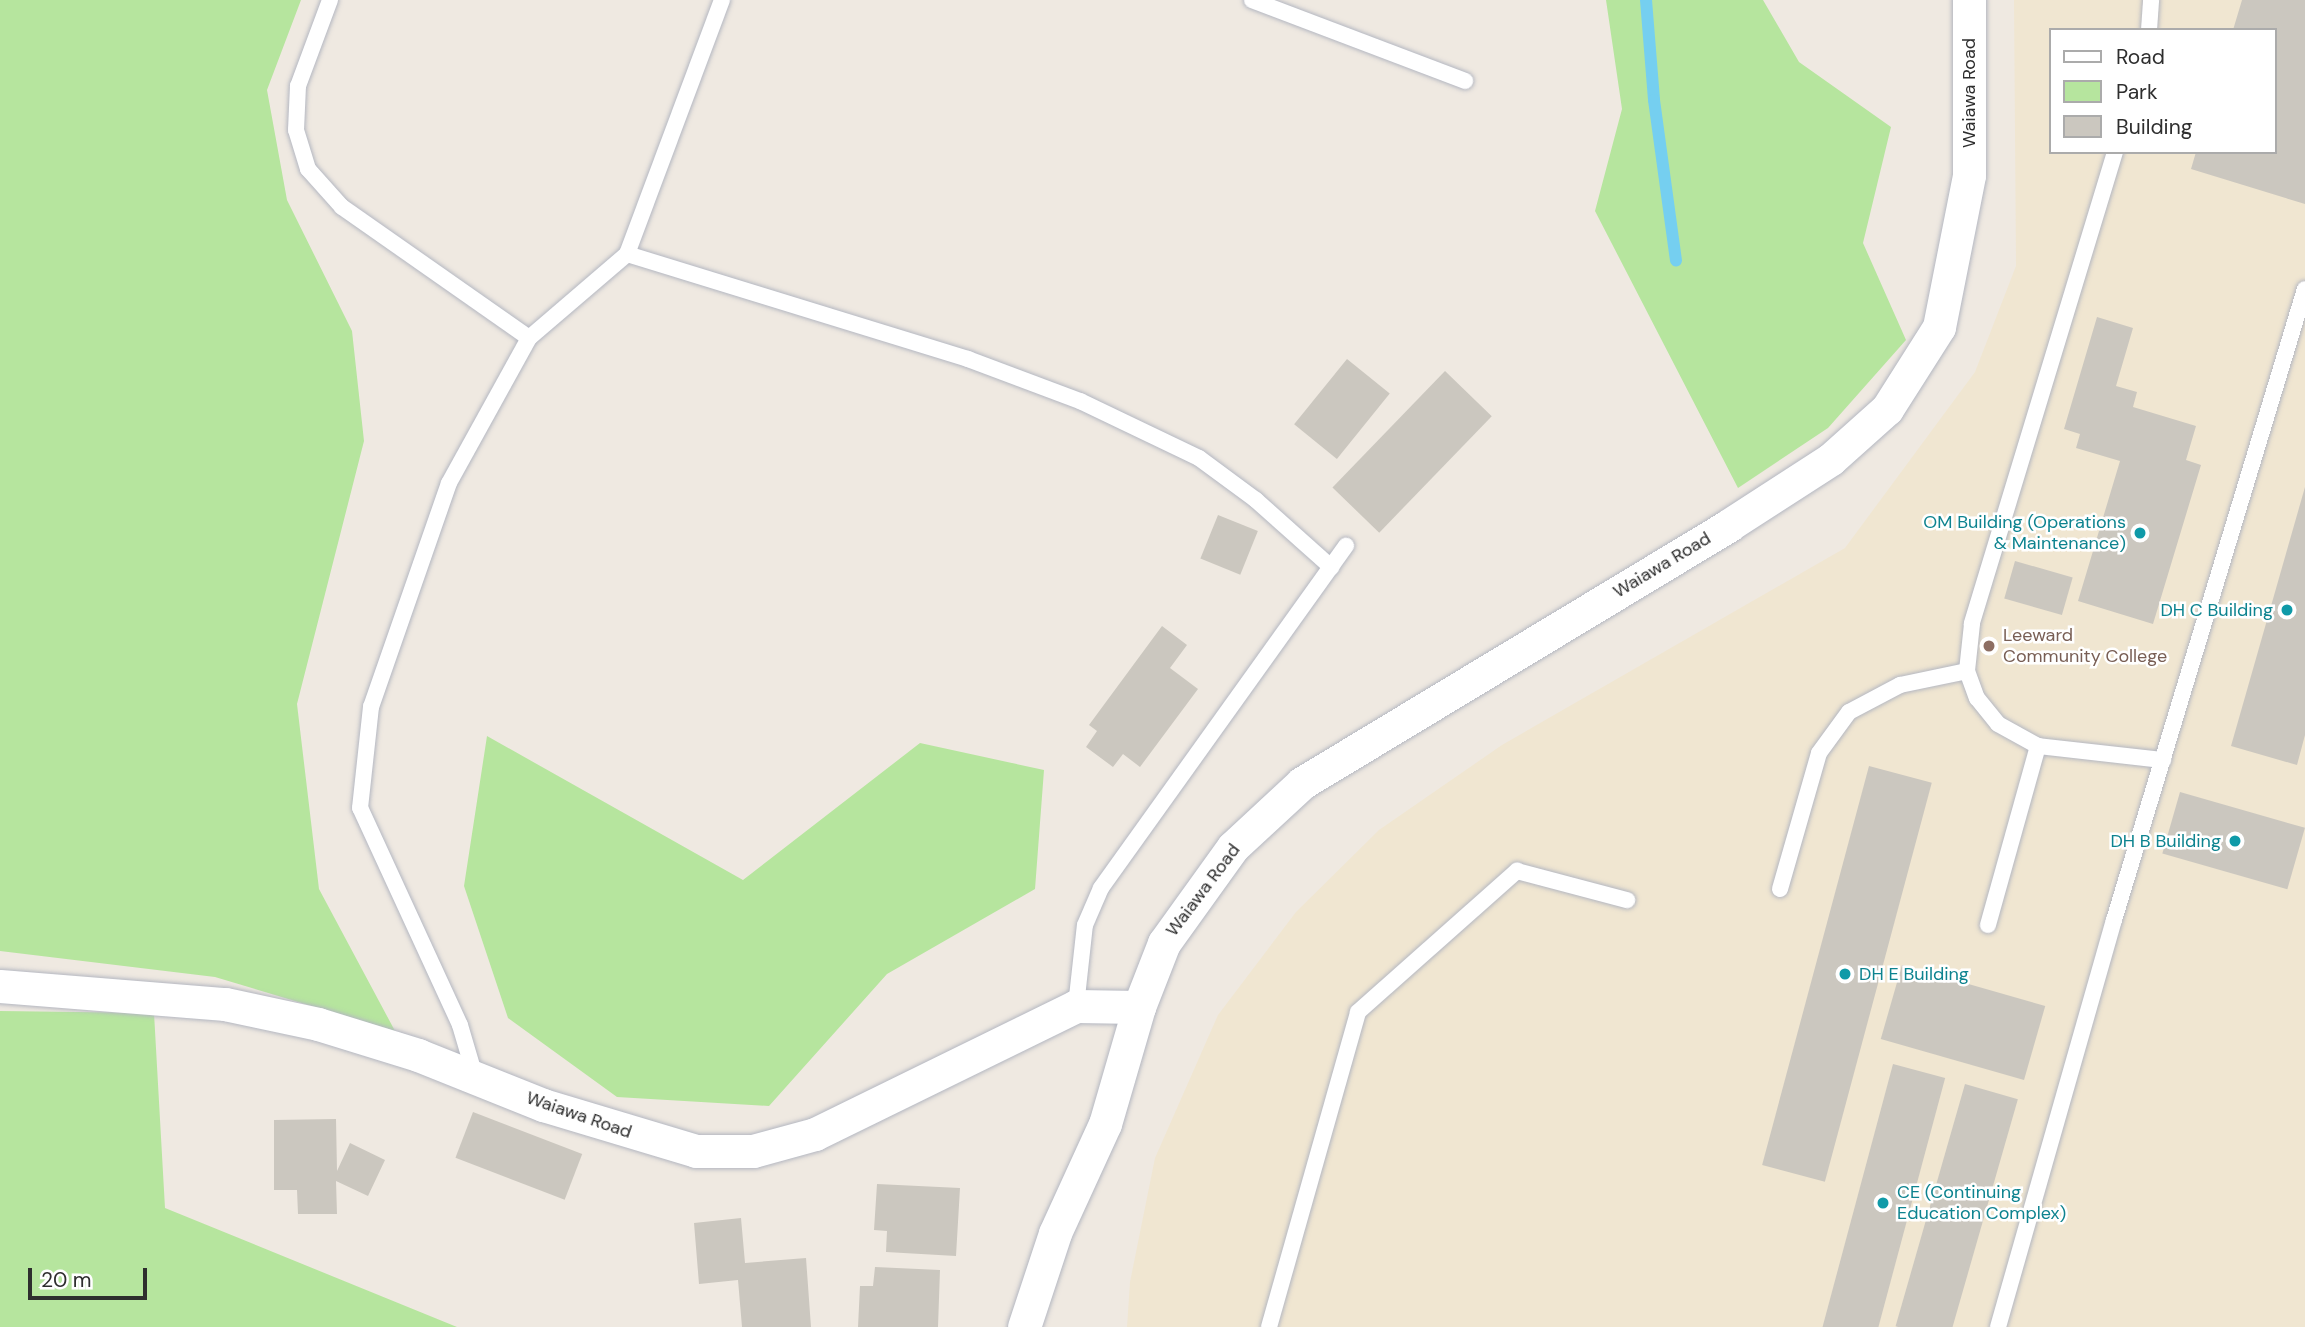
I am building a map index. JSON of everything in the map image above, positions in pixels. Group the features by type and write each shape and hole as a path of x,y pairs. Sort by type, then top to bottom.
{"street":[{"name":"Waiawa Road","path":"1024,1327 1055,1233 1105,1124 1139,1007 1164,943 1233,847 1302,783 1752,510 1831,459 1887,408 1939,327 1969,175 1969,0"},
{"name":"Waiawa Road","path":"0,986 225,1003 318,1024 475,1076 543,1105 696,1151 753,1151 815,1134 881,1105 1076,1006 1139,1007"}],"lane":[{"path":"330,0 298,86 296,130 308,169 342,206 529,338"},
{"path":"475,1076 460,1025 360,808 371,707 449,483 529,338 627,254 722,0"},
{"path":"1252,0 1465,81"},
{"path":"2149,28 2151,0"},
{"path":"2114,154 1972,624 1968,671 1977,698 1998,724 2038,746 2163,760"},
{"path":"627,254 968,359 1080,401 1199,458 1256,500 1331,567"},
{"path":"1998,1327 2163,760 2305,289"},
{"path":"1076,1006 1085,925 1101,888 1346,546"},
{"path":"1780,889 1819,753 1849,712 1900,685 1968,671"},
{"path":"1988,925 2038,746"},
{"path":"1269,1327 1358,1012 1517,870 1627,900"}],"shaded area":[{"name":"Leeward Community College","path":"2014,0 2305,0 2305,1327 1127,1327 1130,1282 1155,1158 1218,1015 1296,912 1379,830 1502,745 1845,548 1975,372 2016,266"}],"green space":[{"path":"0,0 301,0 267,90 287,200 352,331 364,441 297,704 319,889 395,1031 215,977 0,951"},
{"path":"1606,0 1763,0 1799,62 1891,127 1863,243 1906,340 1828,428 1738,488 1595,211 1622,109"},
{"path":"487,736 743,880 920,743 1044,770 1035,889 887,974 769,1106 617,1097 508,1018 464,886"},
{"path":"0,1011 154,1013 165,1208 457,1327 0,1327"}],"building":[{"path":"2242,0 2305,0 2305,204 2191,169 2195,154 2277,154 2277,28 2234,28"},
{"name":"OM Building (Operations & Maintenance)","path":"2097,317 2133,328 2116,386 2137,392 2133,407 2196,426 2186,460 2201,465 2153,624 2078,601 2120,461 2076,448 2080,434 2064,429"},
{"path":"1347,359 1390,394 1337,459 1294,424"},
{"path":"1445,371 1492,416 1379,533 1332,488"},
{"name":"DH C Building","path":"2305,487 2305,735 2297,765 2231,746"},
{"path":"1218,515 1258,531 1240,575 1200,559"},
{"path":"2015,561 2073,578 2062,615 2004,598"},
{"path":"1162,626 1187,645 1170,668 1198,689 1140,767 1123,754 1113,767 1086,747 1097,731 1089,725"},
{"name":"DH E Building","path":"1869,766 1932,783 1825,1182 1762,1165"},
{"name":"DH B Building","path":"2180,792 2305,828 2287,889 2162,854"},
{"path":"1902,965 2045,1006 2024,1080 1881,1039"},
{"name":"CE (Continuing Education Complex)","path":"1893,1064 1945,1078 1878,1327 1823,1327"},
{"name":"CE (Continuing Education Complex)","path":"1965,1084 2018,1099 1953,1327 1896,1326"},
{"path":"473,1112 582,1154 565,1200 455,1158"},
{"path":"336,1119 337,1171 350,1143 385,1160 368,1196 336,1181 337,1214 298,1214 297,1190 274,1190 274,1120"},
{"path":"877,1184 960,1188 956,1256 886,1252 887,1231 874,1230"},
{"path":"741,1218 745,1263 806,1258 811,1327 742,1327 738,1280 699,1284 694,1223"},
{"path":"875,1267 940,1270 938,1327 858,1327 860,1286 873,1286"}],"waterway":[{"path":"1646,0 1654,100 1676,261"}],"place":[{"name":"OM Building (Operations & Maintenance)","path":"2140,533"},
{"name":"DH C Building","path":"2287,610"},
{"name":"Leeward Community College","path":"1989,646"},
{"name":"DH B Building","path":"2235,841"},
{"name":"DH E Building","path":"1845,974"},
{"name":"CE (Continuing Education Complex)","path":"1883,1203"}]}
